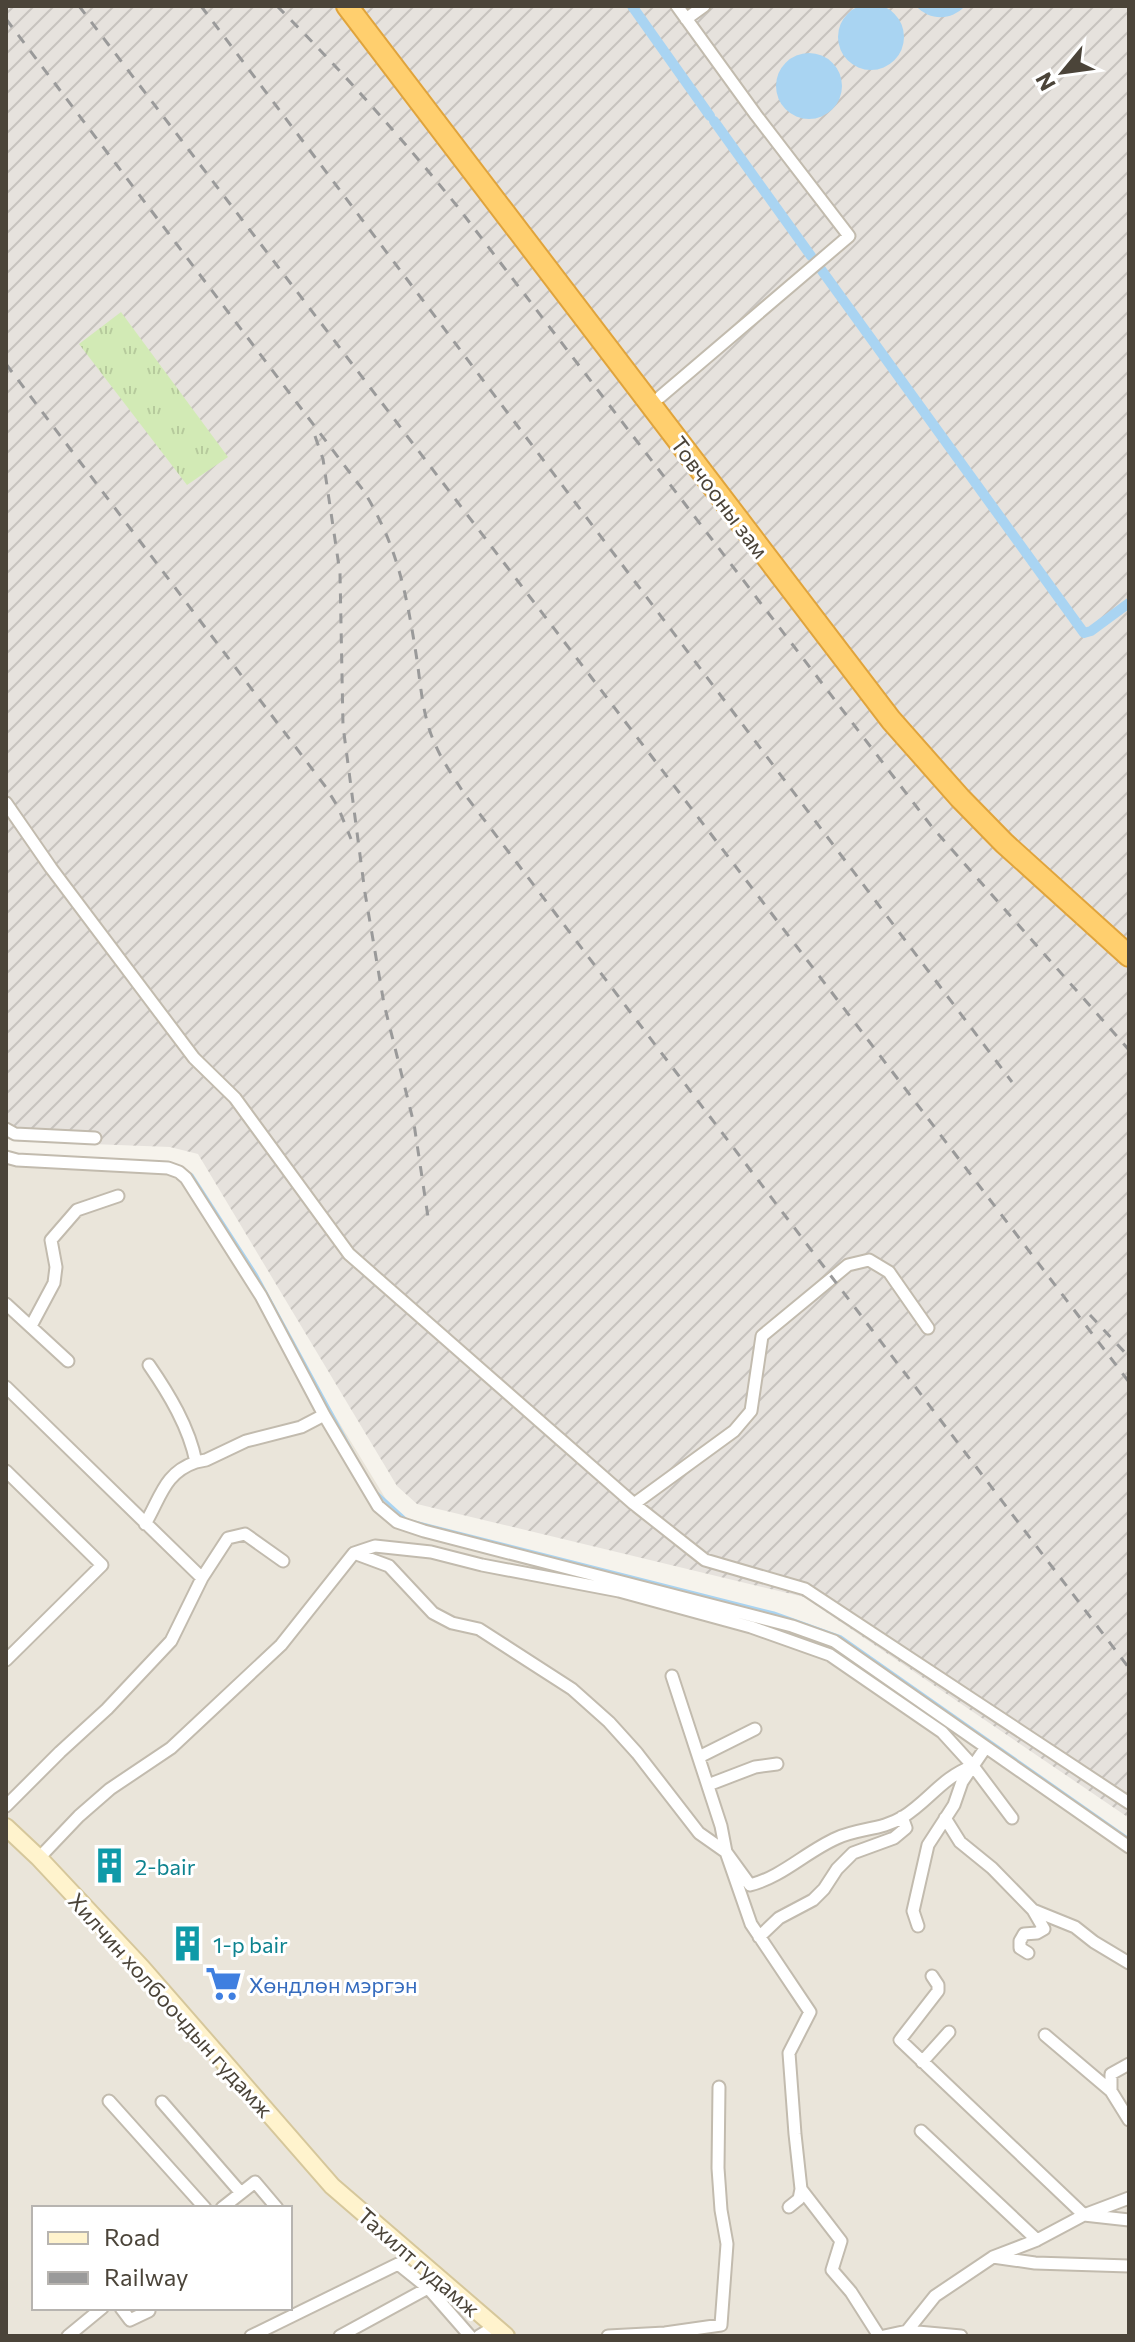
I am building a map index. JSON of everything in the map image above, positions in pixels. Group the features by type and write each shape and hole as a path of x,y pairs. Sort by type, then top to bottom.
{"highway":[{"name":"Товчооны зам","path":"347,6 891,720 1004,843 1129,956"},
{"name":"Товчооны зам","path":"363,6 901,712 1013,834 1129,939"}],"main road":[{"name":"Хилчин холбоочдын гудамж","path":"6,1827 142,1968 332,2186"},
{"name":"Тахилт гудамж","path":"332,2186 500,2332"}],"street":[{"path":"660,397 849,236 677,6"},
{"path":"686,19 704,6"},
{"path":"6,803 194,1058 235,1098 349,1254 634,1504 705,1560 805,1589 1129,1803"},
{"path":"6,1129 15,1134 95,1138"},
{"path":"6,1157 168,1168 186,1178 261,1296 324,1415 378,1506 397,1522 792,1626 834,1641 1129,1847"},
{"path":"31,1326 54,1283 56,1267 51,1240 77,1210 118,1196"},
{"path":"634,1504 734,1431 751,1411 762,1336 848,1265 869,1260 889,1272 928,1328"},
{"path":"6,1304 68,1361"},
{"path":"149,1365 168,1392 193,1447 196,1462"},
{"path":"6,1387 202,1578"},
{"path":"145,1524 168,1479 181,1467 206,1460 246,1441 301,1427 324,1415"},
{"path":"6,1471 102,1565 6,1660"},
{"path":"6,1806 107,1709 171,1641 202,1578 228,1538 245,1534 283,1561"},
{"path":"39,1858 110,1789 171,1748 281,1645 354,1553 375,1546 431,1552 619,1591 751,1627 830,1655 942,1732 973,1766 1012,1818"},
{"path":"354,1553 389,1566 433,1613 452,1623 479,1629 572,1689 609,1722 699,1833 726,1852 750,1885 766,1881 837,1838 888,1825 921,1804 942,1782 973,1766"},
{"path":"672,1676 751,1924 810,2012 789,2053 801,2189 799,2199 789,2207"},
{"path":"699,1757 755,1729"},
{"path":"918,1926 913,1911 928,1845 954,1805 962,1782 986,1747"},
{"path":"708,1785 755,1767 777,1764"},
{"path":"759,1937 779,1918 813,1900 853,1853 894,1838 906,1828 902,1817"},
{"path":"945,1818 960,1842 992,1868 1033,1910 1044,1929 1024,1934 1020,1948 1028,1953"},
{"path":"1033,1910 1075,1927 1129,1963"},
{"path":"932,1976 938,1991 900,2040 1084,2215 1129,2220"},
{"path":"922,2062 949,2032"},
{"path":"1045,2035 1111,2091 1129,2120"},
{"path":"1111,2091 1111,2074 1129,2064"},
{"path":"608,2336 665,2333 721,2325 727,2244 718,2168 719,2087"},
{"path":"109,2101 203,2206"},
{"path":"162,2102 241,2193"},
{"path":"921,2131 1037,2240"},
{"path":"225,2206 255,2182 275,2206"},
{"path":"801,2189 841,2241 832,2270 881,2336 907,2331 961,2336"},
{"path":"907,2331 935,2296 993,2257 1129,2198"},
{"path":"993,2257 1035,2263 1129,2266"},
{"path":"251,2336 398,2264 428,2288 470,2336"},
{"path":"340,2336 428,2288"},
{"path":"68,2336 100,2310"},
{"path":"122,2310 130,2320 149,2311"},
{"path":"479,2336 500,2332"}],"shaded area":[{"path":"6,6 1129,6 1129,1818 804,1597 417,1504 397,1486 198,1154 170,1147 13,1141 6,1138"},
{"path":"6,1164 186,1172 400,1522 792,1628 1129,1848 1129,2336 6,2336"}],"green space":[{"path":"121,312 228,457 187,485 79,344"}],"water":[{"path":"871,4 884,7 894,14 901,24 904,37 901,50 894,60 884,67 871,70 858,67 848,60 841,50 838,37 841,24 848,14 858,7"},
{"path":"916,6 965,6 947,17 934,17"},
{"path":"809,53 822,56 832,63 839,73 842,86 839,99 832,109 822,116 809,119 796,116 786,109 779,99 776,86 779,73 786,63 796,56"}],"waterway":[{"path":"632,6 710,116"},
{"path":"714,121 811,256"},
{"path":"820,268 1084,633 1129,603"},
{"path":"187,1172 192,1175 256,1274 363,1471"},
{"path":"375,1491 407,1520 774,1613 841,1637 1129,1839"}],"railway":[{"path":"79,6 1129,1382"},
{"path":"201,6 1012,1082"},
{"path":"277,6 370,104 457,206 932,827 1129,1050"},
{"path":"6,19 363,490 385,531 399,572 431,734 463,792 1129,1668"},
{"path":"6,364 325,786 338,807 351,839"},
{"path":"315,436 323,459 340,573 343,726 365,893 384,1004 414,1124 428,1217"},
{"path":"1090,1315 1129,1357"}],"place":[{"name":"2-bair","path":"109,1866"},
{"name":"1-p bair","path":"187,1944"},
{"name":"Хөндлөн мэргэн","path":"223,1984"}]}
